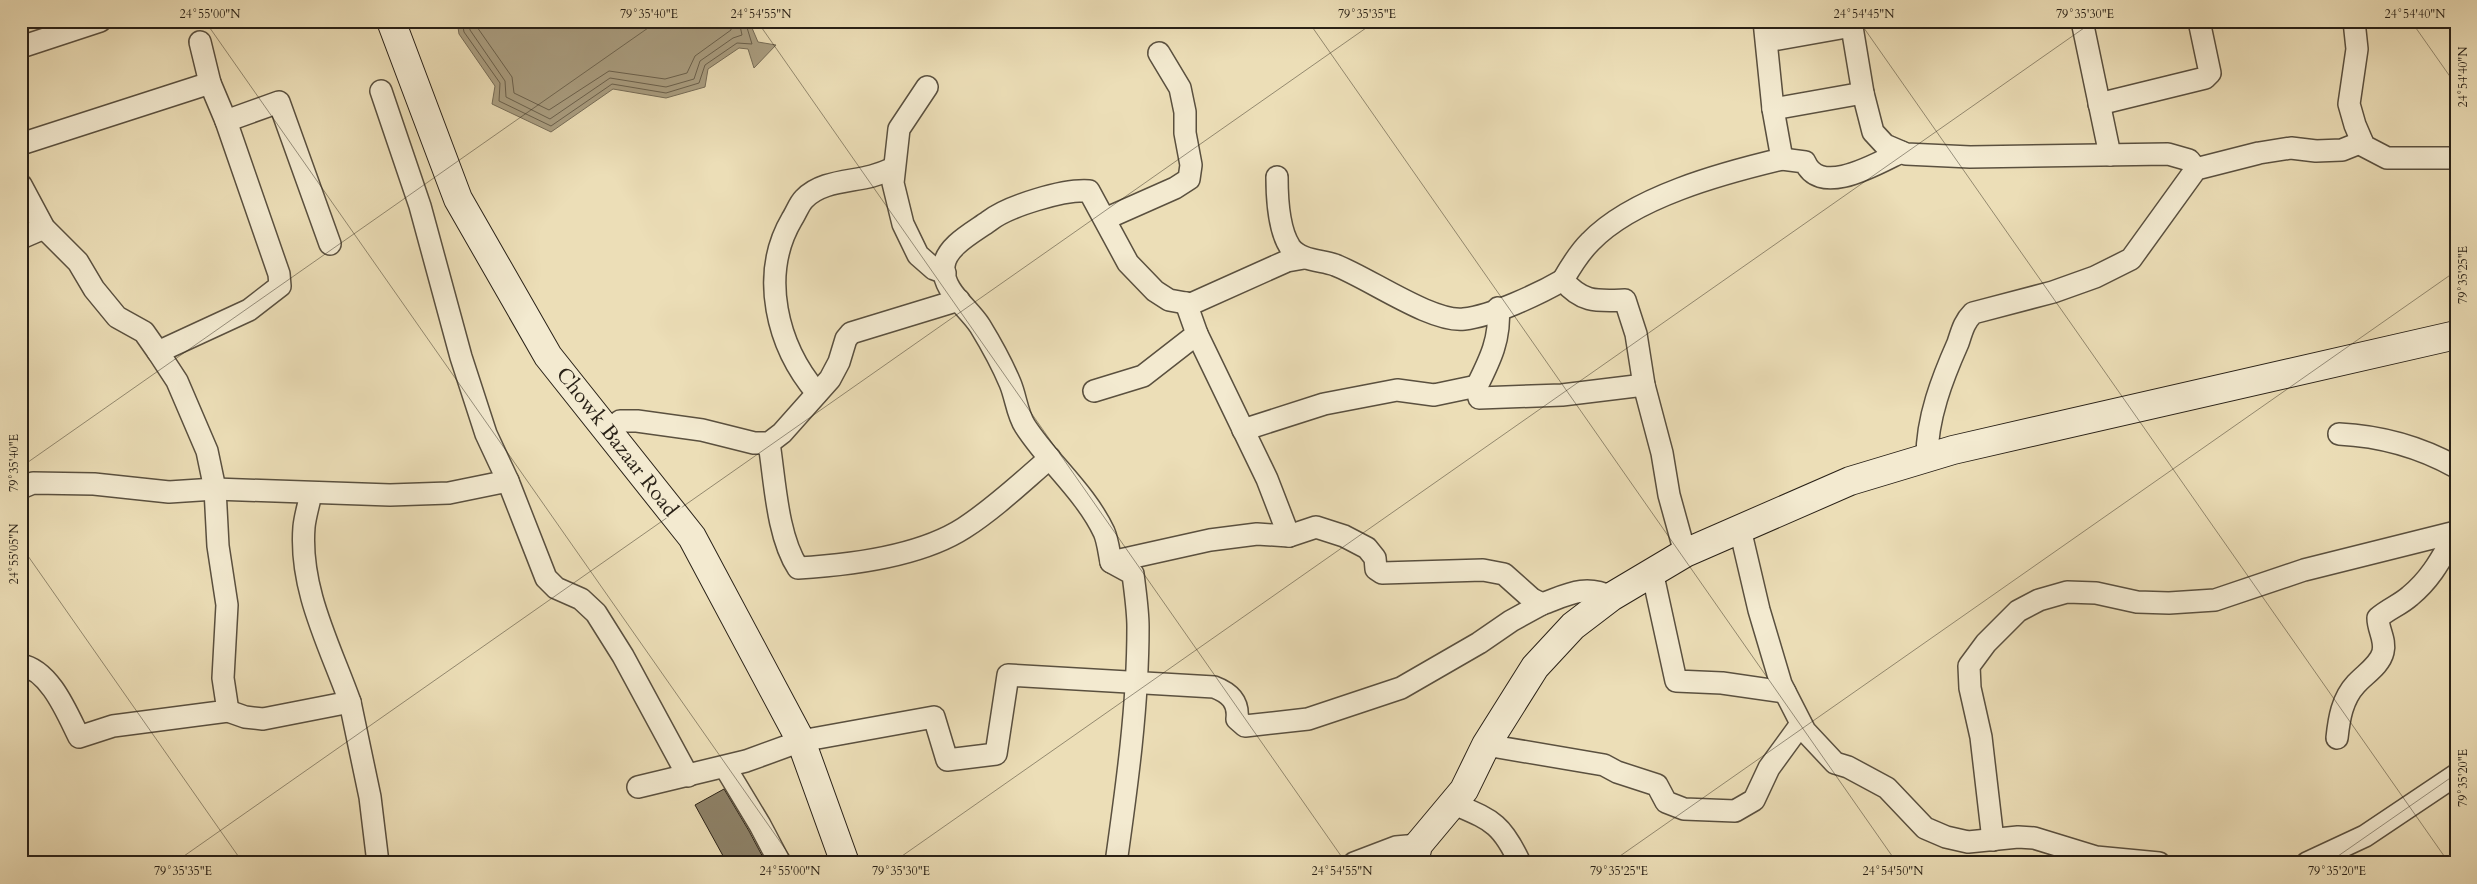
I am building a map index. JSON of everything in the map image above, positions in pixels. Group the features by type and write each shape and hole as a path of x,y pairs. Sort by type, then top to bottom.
{"street":[{"path":"21,47 100,21"},
{"name":"Chowk Bazaar Road","path":"391,21 458,199 548,356 692,537 801,741 845,863"},
{"path":"2082,21 2110,155"},
{"path":"2100,104 2205,78 2210,73 2199,21"},
{"path":"2354,21 2357,49 2349,104 2364,146 2386,158 2456,158"},
{"path":"1782,159 1773,109 1765,31 1852,24 1863,93 1873,132 1885,145 1901,152 1970,157 2168,154 2189,160 2196,169"},
{"path":"158,352 249,310 280,286 279,274 226,121 210,83 200,42"},
{"path":"1105,220 1176,188 1188,179 1191,165 1185,133 1185,112 1180,88 1159,53"},
{"path":"21,144 210,83"},
{"path":"926,88 899,129 893,184 903,224 918,254 934,269 944,272"},
{"path":"381,91 420,206 464,366 486,434 508,481 546,578 556,588 581,599 596,613 623,656 688,776"},
{"path":"1773,109 1863,93"},
{"path":"226,121 279,102 330,244"},
{"path":"1927,457 1927,440 1931,418 1947,367 1965,321 1973,313 2054,292 2095,277 2131,259 2196,169 2259,153 2291,148 2316,151 2342,150 2362,142"},
{"path":"1116,863 1128,779 1136,683 1138,626 1133,574 1111,562 1105,533 1074,486 1024,424 1010,383 993,349 975,320 949,289 944,272 944,264 951,250 994,217 1058,193 1089,191 1128,263 1169,300 1191,304 1287,261 1304,258 1337,266 1439,317 1464,319 1544,291 1563,280 1590,241 1617,221 1660,197 1724,172 1782,159 1805,162 1808,171 1819,177 1837,177 1856,173 1901,152"},
{"path":"817,393 801,374 785,342 776,306 776,265 781,242 804,200 819,189 846,180 872,176 894,168"},
{"path":"1277,177 1277,207 1285,232 1291,247 1304,258"},
{"path":"21,185 44,228 78,262 94,289 118,317 144,332 177,381 192,412 207,451 215,489 218,546 227,605 224,678 228,711"},
{"path":"21,238 44,228"},
{"path":"1563,280 1574,293 1594,301 1625,300 1636,334 1644,385 1662,453 1668,495 1685,553"},
{"path":"608,431 620,421 637,421 702,430 754,444 769,443 782,433 830,379 839,362 846,339 851,333 959,300"},
{"path":"1186,304 1198,334 1267,479 1290,536"},
{"path":"1498,308 1499,331 1496,347 1477,386 1479,398 1562,394 1644,385"},
{"path":"1094,392 1143,376 1198,334"},
{"path":"1354,863 1396,847 1416,854 1452,803 1464,790 1486,745 1535,666 1573,626 1611,597 1685,553 1850,480 1962,447 2456,336"},
{"path":"1243,430 1324,404 1397,390 1434,395 1477,386"},
{"path":"2340,434 2366,435 2387,440 2434,455 2456,467"},
{"path":"769,443 783,529 791,557 798,568 844,566 889,557 935,542 962,529 995,506 1050,458"},
{"path":"21,488 33,483 94,484 169,492 215,489 311,493 449,493 508,481"},
{"path":"311,493 304,527 304,558 309,593 350,702 370,797 378,863"},
{"path":"1111,562 1210,540 1257,534 1290,536 1316,527 1344,536 1367,548 1375,558 1376,569 1382,574 1483,570 1504,574 1532,599 1542,604"},
{"path":"1740,529 1759,610 1785,692 1801,724 1820,750 1835,763 1848,767 1887,788 1925,828 1968,842 2018,836 2034,838 2096,857 2158,863"},
{"path":"2337,738 2339,715 2344,705 2355,685 2374,667 2383,654 2384,642 2378,626 2378,618 2410,597 2425,581 2442,561 2456,532"},
{"path":"1993,840 1981,737 1970,688 1969,666 1986,643 2018,611 2038,600 2067,592 2096,593 2137,602 2168,603 2214,600 2304,570 2456,532"},
{"path":"1652,571 1676,681 1722,683 1785,692"},
{"path":"638,787 725,767 801,741 934,717 947,760 996,754 1008,675 1198,685 1225,691 1234,700 1238,709 1237,719 1245,726 1308,719 1400,688 1542,604 1570,594 1592,590 1611,597"},
{"path":"21,665 32,666 49,684 79,737 113,726 228,711 245,717 263,719 350,702"},
{"path":"1486,745 1604,765 1617,772 1657,785 1666,802 1684,808 1735,811 1754,800 1769,768 1801,724"},
{"path":"725,767 760,825 780,863"},
{"path":"2307,863 2366,836 2456,775"},
{"path":"1452,803 1481,815 1502,829 1520,863"}],"water":[{"path":"457,21 749,21 758,42 776,45 754,68 748,49 739,48 708,69 705,87 666,98 613,89 551,132 492,104 495,86 459,34"}],"building":[{"path":"724,789 766,863 727,863 695,805"}]}
